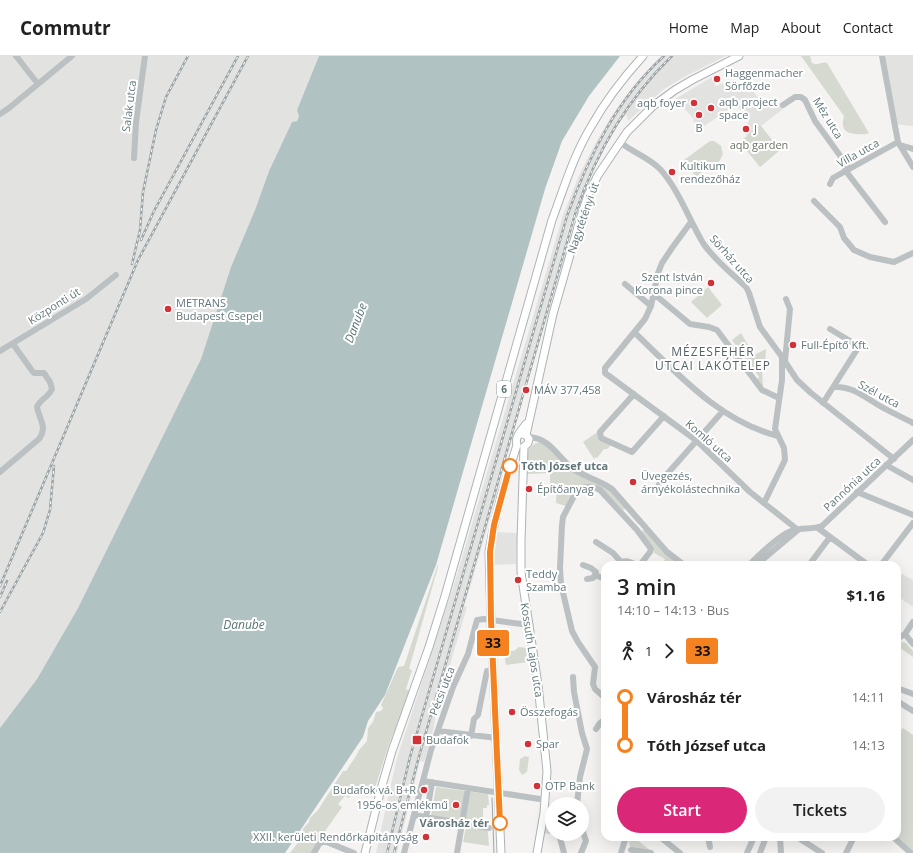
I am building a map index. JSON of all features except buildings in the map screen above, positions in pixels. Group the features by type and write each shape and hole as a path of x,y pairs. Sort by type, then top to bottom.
{"main road":[{"name":"6","path":"365,853 392,751 430,647 557,207 567,179 591,126 616,88 643,56"},
{"name":"Nagytétényi út","path":"524,441 553,314 582,213 595,181 620,142 636,122 661,99 694,79 739,56"},
{"path":"501,853 491,620 489,563 490,544 499,503 512,460 524,441"},
{"name":"Kossuth Lajos utca","path":"524,441 521,561 523,588 538,685 547,757 546,797"},
{"name":"Kossuth Lajos utca","path":"537,853 545,806"}],"street":[{"path":"16,56 38,84"},
{"path":"0,114 72,56"},
{"name":"Salak utca","path":"134,158 136,122 145,56"},
{"path":"882,56 899,143 913,167"},
{"name":"Méz utca","path":"783,105 796,97 801,96 805,100 816,121 847,169 885,222"},
{"name":"Sörház utca","path":"620,142 643,155 662,171 672,186 691,222 712,254 746,287 760,327 784,359 797,380 823,403 894,459"},
{"path":"899,143 913,149"},
{"name":"Villa utca","path":"830,184 833,178 847,169 899,143"},
{"path":"814,201 840,227 844,238 854,250 870,257 890,262 898,262 913,253"},
{"path":"691,222 662,263 651,306 635,333 692,387 723,411 778,436"},
{"name":"Központi út","path":"0,351 86,299 116,275"},
{"path":"625,284 651,306"},
{"path":"654,294 690,324 713,328 720,332 760,387 765,392 779,398"},
{"path":"764,503 785,460 784,448 776,432 775,424 782,380 790,309 786,299"},
{"path":"823,403 835,387 858,348 855,344 830,329"},
{"name":"Komló utca","path":"635,333 605,368 604,373 697,441 750,492 798,530"},
{"path":"0,472 43,435 43,425 37,407 38,404 48,397 52,389 50,382 44,373 34,373 13,344"},
{"name":"Szél utca","path":"835,387 842,387 857,392 881,407 913,423"},
{"path":"634,394 600,432 601,438 632,452 664,416"},
{"path":"661,490 659,485 660,482 723,411"},
{"path":"524,441 542,439 577,472 612,489 667,552 677,561"},
{"name":"Pannónia utca","path":"818,528 822,526 913,440"},
{"path":"886,465 913,480"},
{"path":"601,694 595,689 593,684 595,667 572,631 561,584 560,568 563,517 576,493 586,487 600,490 651,547 651,550 643,561"},
{"path":"857,492 913,515"},
{"path":"884,561 913,523"},
{"path":"637,530 643,525"},
{"path":"754,561 784,535 791,531 818,528 863,561"},
{"path":"761,561 798,530"},
{"path":"812,561 830,537"},
{"path":"596,542 613,552 618,561"},
{"path":"583,565 592,568 596,572 595,575"},
{"path":"595,575 601,577"},
{"path":"587,579 593,578 595,575"},
{"name":"Pécsi utca","path":"404,853 431,750 453,687 468,654 476,623 480,619 491,620"},
{"path":"491,620 529,625"},
{"path":"901,636 905,634 913,622"},
{"path":"905,634 913,644"},
{"path":"471,736 474,719 478,716 487,671"},
{"path":"573,677 574,692 582,733 587,749 580,777 578,797"},
{"path":"901,690 913,694"},
{"path":"901,704 913,711"},
{"path":"596,729 601,722"},
{"path":"438,731 497,738"},
{"path":"423,781 545,800"},
{"path":"426,818 432,782"},
{"path":"457,853 468,788"},
{"path":"414,815 489,828"},
{"path":"314,853 319,844 324,841 354,853"},
{"path":"561,841 564,853"},
{"path":"581,853 586,841"},
{"path":"621,853 625,841"},
{"path":"627,841 631,852 651,853"},
{"path":"665,841 680,853"},
{"path":"709,841 710,847"},
{"path":"747,853 752,841"},
{"path":"760,853 764,841"},
{"path":"780,841 781,853"},
{"path":"803,841 821,853"},
{"path":"846,853 850,841"},
{"path":"896,841 908,852"}],"shaded area":[{"path":"0,56 319,56 297,110 299,116 297,121 292,122 269,171 255,210 231,267 201,359 78,608 37,679 0,728"},
{"path":"661,56 726,56 664,89 628,121 627,115 618,121 587,178 572,217 488,525 464,606 467,607 435,716 434,727 424,762 420,761 397,853 376,853 397,758 455,581 563,215 580,173 612,115 632,88"},
{"path":"881,56 913,56 913,126 893,124"},
{"path":"712,77 716,86 723,83 727,90 746,79 762,103 773,97 783,109 761,126 780,150 760,167 740,142 747,136 741,129 749,122 736,104 700,129 693,121 694,119 675,99"},
{"path":"496,532 517,533 516,564 494,565"},
{"path":"902,574 913,580 913,607 901,599"}],"green space":[{"path":"801,56 810,56 812,63 814,64 827,63 869,133 856,134 848,132 844,129 844,116"},
{"name":"aqb garden","path":"760,125 780,150 760,167 740,142"},
{"path":"710,141 714,141 721,146 723,154 714,168 711,165 698,175 700,178 698,180 690,168 691,166 684,160"},
{"path":"708,287 722,305 707,318 691,302"},
{"path":"741,333 754,355 766,349 765,367 762,368 763,387 756,380 759,377 732,340"},
{"path":"599,431 598,435 611,445 607,449 604,449 597,458 596,457 594,459 583,442"},
{"path":"536,443 544,444 571,470 585,479 609,488 640,522 638,524 625,509 623,510 602,489 582,487 566,506 556,503 557,484 550,484 550,473 527,474 527,472 534,471 534,461 527,461 527,455 528,450"},
{"path":"644,530 676,561 664,561 665,559 654,553 654,548 642,534 642,531"},
{"path":"438,564 409,669 412,670 406,689 410,691 388,747 375,788 367,797 355,789 352,791 349,798 345,796 338,804 342,807 316,844 312,853 290,853 300,840 303,829 309,822 310,818 318,810 343,771 346,771 359,750 367,741 368,728 373,722 376,712 381,711 383,708 381,705 398,667 404,666"},
{"path":"901,642 906,643 913,651 913,657 901,649"},
{"path":"519,647 527,648 528,662 506,665 504,655 505,650 514,651"},
{"path":"903,728 913,735 913,851 901,840 901,730"},
{"path":"525,756 529,757 527,772 522,775 519,770 520,759"},
{"path":"436,787 488,794 489,805 487,805 487,808 483,808 483,822 487,822 489,846 463,842 467,822 431,816"},
{"path":"629,841 639,841 651,851 631,848"}],"water":[{"name":"Danube","path":"319,56 620,56 589,96 562,141 545,189 436,565 385,695 368,721 363,737 285,853 0,853 0,728 37,679 78,608 201,359 231,267 255,210 269,171 292,122 297,121 299,116 297,110"}],"tram line":[{"path":"492,798 494,853"}],"railway":[{"path":"132,264 140,230 143,192 156,130 166,97 188,56"},
{"path":"141,240 154,211 238,56"},
{"path":"0,586 138,260 248,56"},
{"path":"387,853 410,757 567,216 584,172 618,110 647,73 664,56"},
{"path":"394,853 418,760 575,214 592,171 614,129 640,91 672,56"},
{"path":"0,612 43,533 50,510 54,466"},
{"path":"0,597 7,581"}],"bus line":[{"name":"33","path":"500,823 489,563 490,544 494,525 510,466"}],"place":[{"name":"Haggenmacher Sörfőzde","path":"717,79"},
{"name":"aqb foyer","path":"694,103"},
{"name":"aqb project space","path":"711,108"},
{"name":"B","path":"699,115"},
{"name":"J","path":"746,129"},
{"name":"Kultikum rendezőház","path":"672,172"},
{"name":"Szent István Korona pince","path":"711,283"},
{"name":"METRANS Budapest Csepel","path":"168,309"},
{"name":"Full-Építő Kft.","path":"793,345"},
{"name":"MÁV 377,458","path":"526,390"},
{"name":"Tóth József utca","path":"510,466"},
{"name":"Üvegezés, árnyékolástechnika","path":"633,482"},
{"name":"Építőanyag","path":"529,489"},
{"name":"Teddy Szamba","path":"518,580"},
{"name":"Összefogás","path":"512,712"},
{"name":"Budafok","path":"417,740"},
{"name":"Spar","path":"528,744"},
{"name":"OTP Bank","path":"537,786"},
{"name":"Budafok vá. B+R","path":"424,790"},
{"name":"1956-os emlékmű","path":"456,805"},
{"name":"Városház tér","path":"500,823"},
{"name":"XXII. kerületi Rendőrkapitányság","path":"426,837"}],"district":[{"name":"MÉZESFEHÉR UTCAI LAKÓTELEP","path":"713,359"}]}
